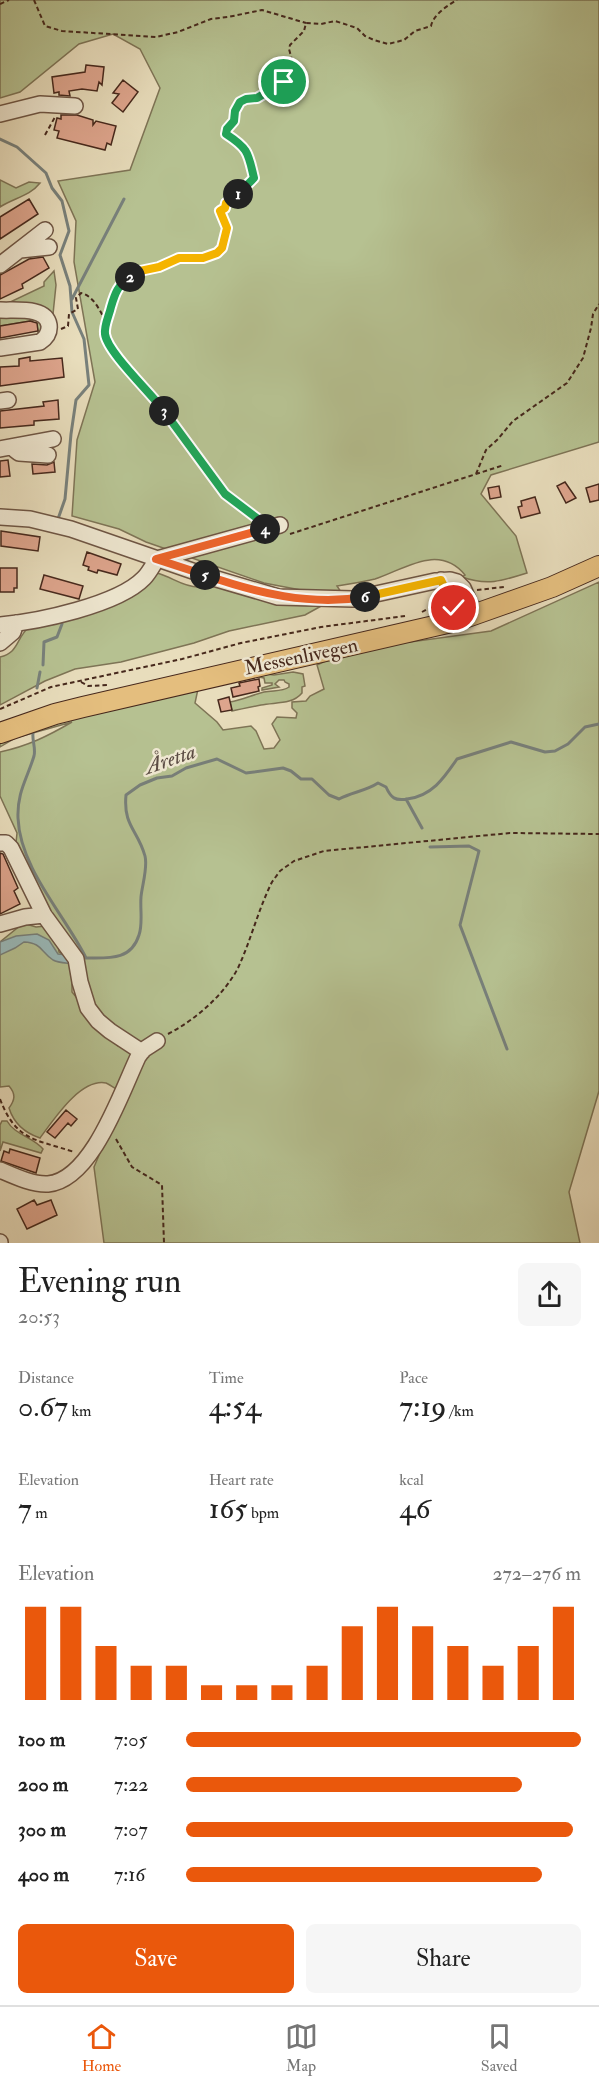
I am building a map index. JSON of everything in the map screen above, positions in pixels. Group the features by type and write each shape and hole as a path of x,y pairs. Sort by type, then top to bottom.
{"main road":[{"name":"Messenlivegen","path":"0,733 55,714 240,669 456,621 552,587 599,566"}],"street":[{"path":"0,114 40,104 75,106"},
{"path":"0,266 45,230"},
{"path":"20,250 49,248"},
{"path":"0,310 40,314 49,322 46,338 40,342 0,348"},
{"path":"6,448 53,439"},
{"path":"6,448 19,453 48,455"},
{"path":"0,517 48,522 261,593 295,599 352,599 441,580 457,582 463,588 475,615"},
{"path":"0,625 58,616 115,596 144,579 156,559 275,526"},
{"path":"441,580 451,598 456,621"},
{"path":"0,643 13,632 16,623"},
{"path":"0,843 6,843 11,848 44,915 76,959 88,1008 110,1031 142,1052"},
{"path":"0,924 25,917 44,915"},
{"path":"0,1170 46,1184 60,1182 73,1174 103,1133 142,1052 157,1041"}],"path":[{"path":"0,4 9,0"},
{"path":"34,0 45,26 62,31 156,37 178,32 211,19 262,9 306,23 321,24 335,21 357,28 365,36 388,44 405,40 415,31 432,26 432,21 449,4 457,0"},
{"path":"306,23 304,31 290,45 292,60 284,82 257,98 240,102 235,111 234,121 227,129 226,134 247,151 252,163 254,178 220,211 227,228 222,248 211,256 179,258 159,267 140,271 126,280 114,293 106,322 105,335 111,349 153,396 225,494 286,535 504,465"},
{"path":"45,135 50,125"},
{"path":"49,330 58,331 68,326 69,314 78,309 76,298 81,293 92,299 106,322"},
{"path":"476,475 486,450 513,421 567,383 583,358 593,314 599,304"},
{"path":"471,591 502,588 511,584"},
{"path":"417,614 444,601"},
{"path":"0,709 51,687 171,662 289,633 410,615"},
{"path":"157,1041 191,1020 228,983 237,969 272,882 294,861 324,851 454,838 528,832 599,834"},
{"path":"0,1099 10,1122 28,1137 88,1156"},
{"path":"103,1133 114,1136 132,1167 162,1185 164,1243"}],"green space":[{"path":"0,0 599,0 599,442 491,475 481,494 516,536 527,573 487,582 471,580 462,577 465,575 455,566 444,561 433,560 422,561 375,579 337,586 341,592 306,591 264,583 146,542 119,529 72,516 77,440 95,382 74,262 76,221 58,181 130,170 160,88 140,49 113,34 79,44 20,92 0,98"},
{"path":"0,180 16,188 29,182 40,183 27,194 0,207"},
{"path":"54,271 56,285 53,314 39,307 8,303 44,286 44,282"},
{"path":"0,313 20,313 33,316 38,318 46,329 39,337 36,320 0,326"},
{"path":"157,573 187,585 198,587 198,581 271,602 323,605 305,615 229,631 194,643 121,662 75,669 45,681 0,705 0,657 14,649 29,627"},
{"path":"599,582 599,1091 569,1192 580,1243 104,1243 94,1167 146,1045 131,1041 102,1021 51,923 16,843 17,833 0,796 0,752 38,740 72,722 15,738 0,747 0,740 28,728 198,689 195,703 223,730 251,726 256,731 264,749 274,748 280,740 272,724 277,717 296,718 297,713 292,708 292,702 306,701 310,696 324,689 317,665 340,654 405,640 410,642 491,631"},
{"path":"293,672 303,674 305,686 302,687 302,693 298,697 293,700 232,711 230,702 289,687 284,680 279,680 275,684 279,687 262,690 272,683 265,683 264,678 259,677 258,673 274,675"},
{"path":"21,925 36,927 46,926 58,945 59,952 67,957 75,979 72,992 81,1003 91,1024 118,1046 125,1043 138,1048 118,1090 106,1083 96,1083 87,1087 68,1102 40,1138 25,1131 17,1123 9,1108 14,1094 9,1086 0,1087 0,942"},
{"path":"2,1121 7,1121 15,1130 39,1145 43,1149 41,1153 3,1142 0,1151"}],"water":[{"path":"37,934 49,940 58,954 68,955 73,964 53,960 38,946 24,942 0,955 0,942 16,936"}],"building":[{"path":"86,65 104,67 102,85 99,82 97,91 82,89 69,91 70,96 59,95 59,92 54,93 52,77 85,72"},
{"path":"123,80 138,92 123,112 112,103 119,94 113,93"},
{"path":"61,115 77,115 93,120 93,125 96,121 116,126 111,145 107,143 105,150 57,138 59,131 54,130 57,118 61,119"},
{"path":"29,199 38,214 0,239 0,217"},
{"path":"43,257 49,268 22,284 23,288 0,299 0,275 29,259"},
{"path":"30,321 37,323 38,331 0,338 0,326"},
{"path":"30,357 30,361 62,358 64,377 0,386 0,367 19,366 19,359"},
{"path":"58,400 59,419 34,421 34,425 0,428 0,411 44,406 43,402"},
{"path":"8,460 10,476 0,477 0,461"},
{"path":"54,462 55,472 33,474 32,464 47,465"},
{"path":"565,482 576,498 566,503 557,486"},
{"path":"599,484 599,500 590,502 586,488"},
{"path":"499,486 501,497 490,499 488,488"},
{"path":"535,497 540,513 521,518 518,507 522,506 521,501"},
{"path":"1,531 40,537 38,551 1,546"},
{"path":"87,552 121,564 117,575 88,570 89,567 83,565"},
{"path":"0,568 17,568 17,588 14,588 14,592 0,592"},
{"path":"44,575 83,586 79,599 40,589"},
{"path":"259,679 259,691 233,697 231,688 240,686 239,683"},
{"path":"229,697 232,710 221,712 218,700"},
{"path":"0,853 3,854 18,888 14,891 20,904 0,914"},
{"path":"66,1110 77,1119 71,1126 68,1123 55,1138 47,1132"},
{"path":"10,1149 40,1158 36,1173 1,1161 4,1151 9,1153"},
{"path":"34,1200 37,1205 51,1200 57,1215 27,1229 17,1209"}],"waterway":[{"path":"0,139 17,147 46,173 52,188 62,201 69,231 60,255 70,286 72,312 84,339 89,385 76,400 65,499 58,519"},
{"path":"72,299 124,199"},
{"path":"43,665 44,642 57,637 62,624"},
{"path":"37,688 40,672"},
{"name":"Åretta","path":"33,733 34,756 18,809 21,837 35,873 86,958 102,958 125,954 135,943 140,931 141,897 146,861 129,821 126,805 126,795 140,785 217,759 246,773 283,768 301,779 312,779 329,795 339,799 378,783 386,787 394,798 407,799 430,790 442,779 457,759 511,742 545,752 555,751 568,744 585,727 599,724"},
{"path":"406,799 422,828"},
{"path":"430,847 469,846 479,851 460,925 507,1049"}],"route":[{"path":"284,82 257,98 240,102 235,111 234,121 227,129 226,134 247,151 252,163 254,178 220,211 227,228 222,248 211,256 179,258 151,270 140,271 120,285 114,293 106,322 105,335 111,349 153,396 225,494 270,528 156,559 261,593 295,599 352,599 441,580 454,608"}]}
